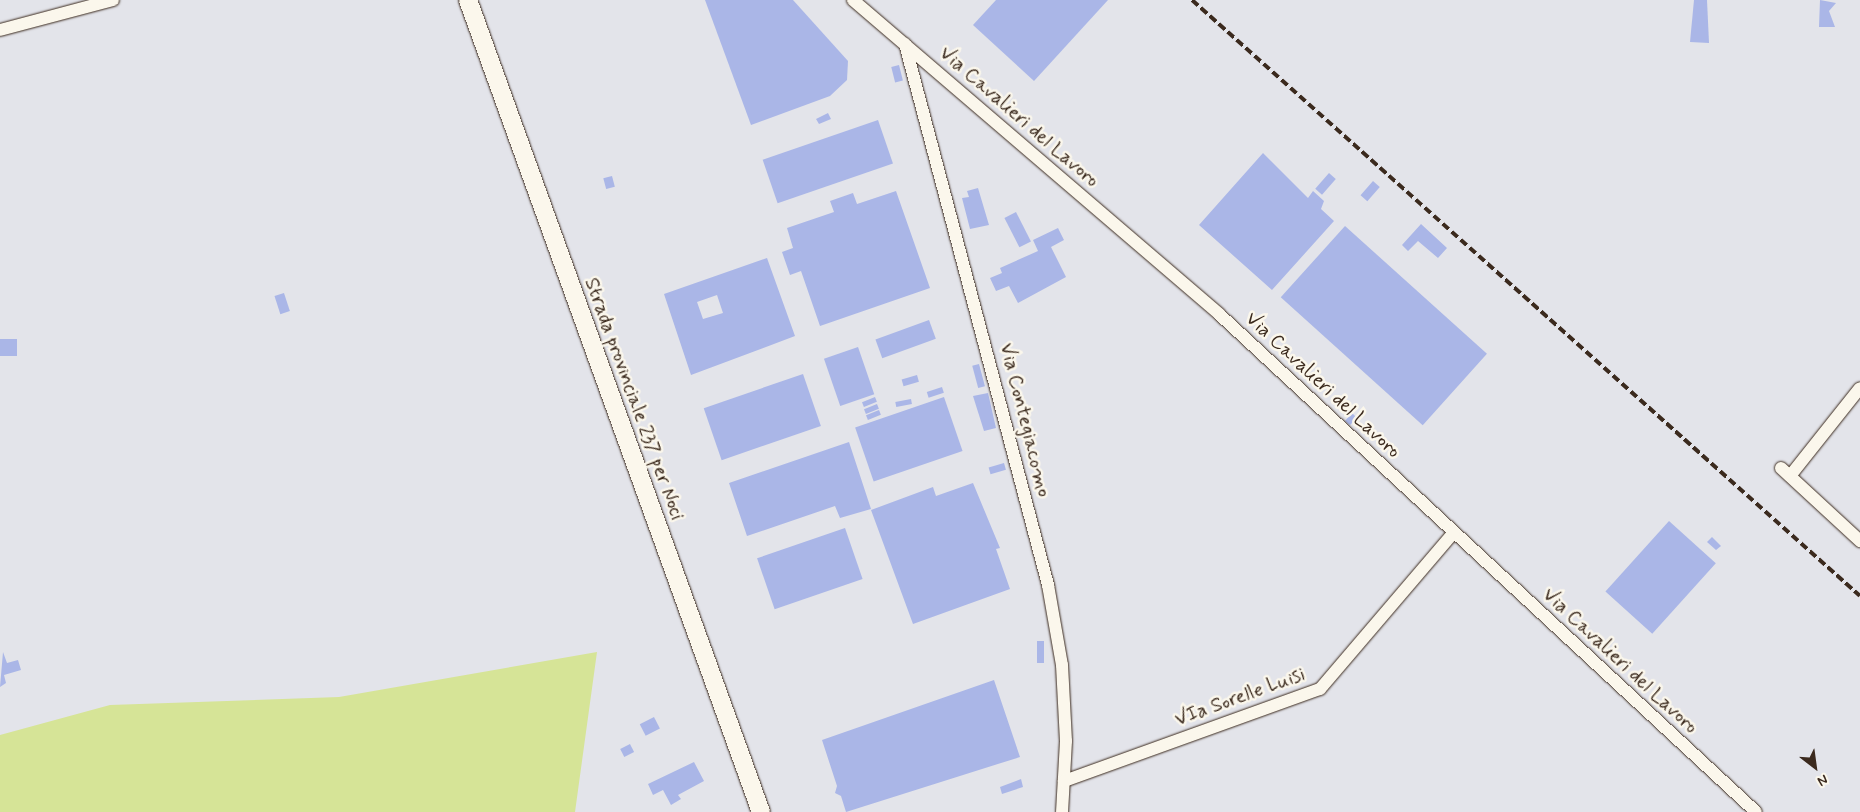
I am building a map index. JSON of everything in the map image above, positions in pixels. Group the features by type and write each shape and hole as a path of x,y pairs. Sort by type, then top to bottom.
{"main road":[{"name":"Strada provinciale 237 per Noci","path":"468,0 761,812"}],"street":[{"path":"0,30 113,0"},
{"name":"Via Cavalieri del Lavoro","path":"852,0 1219,314 1756,812"},
{"name":"Via Contegiacomo","path":"905,44 1048,585 1062,665 1064,781 1062,812"},
{"path":"1860,388 1785,472 1860,541"},
{"name":"VIa Sorelle Luisi","path":"1064,781 1320,689 1454,532"}],"green space":[{"path":"597,652 575,812 0,812 0,735 110,705 339,697"}],"building":[{"path":"705,0 793,0 848,61 847,80 830,96 751,125"},
{"path":"996,0 1108,0 1034,81 973,25"},
{"path":"1694,0 1707,0 1709,43 1690,42"},
{"path":"1820,0 1836,3 1829,11 1835,27 1819,27"},
{"path":"899,65 903,81 895,82 891,67"},
{"path":"828,113 831,119 819,124 816,119"},
{"path":"878,120 893,163 778,203 763,160"},
{"path":"1263,153 1308,198 1313,191 1324,201 1321,209 1334,221 1272,290 1199,225"},
{"path":"1329,173 1336,179 1322,195 1315,189"},
{"path":"612,176 615,187 606,189 603,178"},
{"path":"1373,181 1380,187 1367,201 1361,195"},
{"path":"978,188 989,225 970,229 962,198 969,197 967,191"},
{"path":"896,191 930,288 820,326 801,271 790,275 782,252 793,248 787,228 834,212 830,201 853,193 857,204"},
{"path":"1016,212 1031,241 1019,247 1004,218"},
{"path":"1421,224 1447,248 1438,258 1418,241 1408,251 1402,245"},
{"path":"1345,226 1487,354 1423,425 1281,297"},
{"path":"1058,228 1064,240 1051,247 1066,277 1018,303 1009,286 996,291 990,278 1002,273 1000,268 1038,251 1033,240"},
{"path":"767,258 795,336 691,375 664,294","holes":["717,295 723,313 703,319 697,302"]},
{"path":"284,293 290,311 280,314 274,296"},
{"path":"929,320 936,339 882,358 875,339"},
{"path":"0,339 17,339 17,356 0,356"},
{"path":"858,347 874,394 840,406 824,359"},
{"path":"979,364 985,386 978,388 972,366"},
{"path":"803,374 821,426 722,460 704,408"},
{"path":"917,375 919,382 904,386 902,379"},
{"path":"942,387 944,393 929,398 927,392"},
{"path":"988,393 996,428 984,431 973,396"},
{"path":"875,397 877,402 864,407 862,402"},
{"path":"944,397 963,451 874,481 855,428"},
{"path":"911,399 912,404 896,407 895,402"},
{"path":"877,404 879,409 866,414 864,409"},
{"path":"879,410 881,415 868,420 866,415"},
{"path":"1352,413 1357,418 1350,425 1345,421"},
{"path":"849,442 871,509 840,518 835,506 747,536 729,483"},
{"path":"1004,463 1006,470 991,474 989,467"},
{"path":"973,483 1000,548 996,549 1010,589 913,624 871,510 933,487 936,496"},
{"path":"1669,521 1716,563 1652,634 1605,592"},
{"path":"845,528 863,579 775,609 757,558"},
{"path":"1712,537 1721,546 1716,550 1707,542"},
{"path":"1037,641 1044,641 1044,663 1037,663"},
{"path":"3,652 7,663 18,660 21,670 4,675 6,683 0,687"},
{"path":"994,680 1020,757 846,812 841,796 835,793 837,786 822,740"},
{"path":"654,717 660,729 646,736 640,724"},
{"path":"630,744 634,752 624,757 620,749"},
{"path":"694,762 704,781 678,795 681,799 671,805 663,790 653,795 648,784"},
{"path":"1021,779 1023,787 1002,794 1000,787"}],"railway":[{"path":"1192,0 1860,596"}]}
